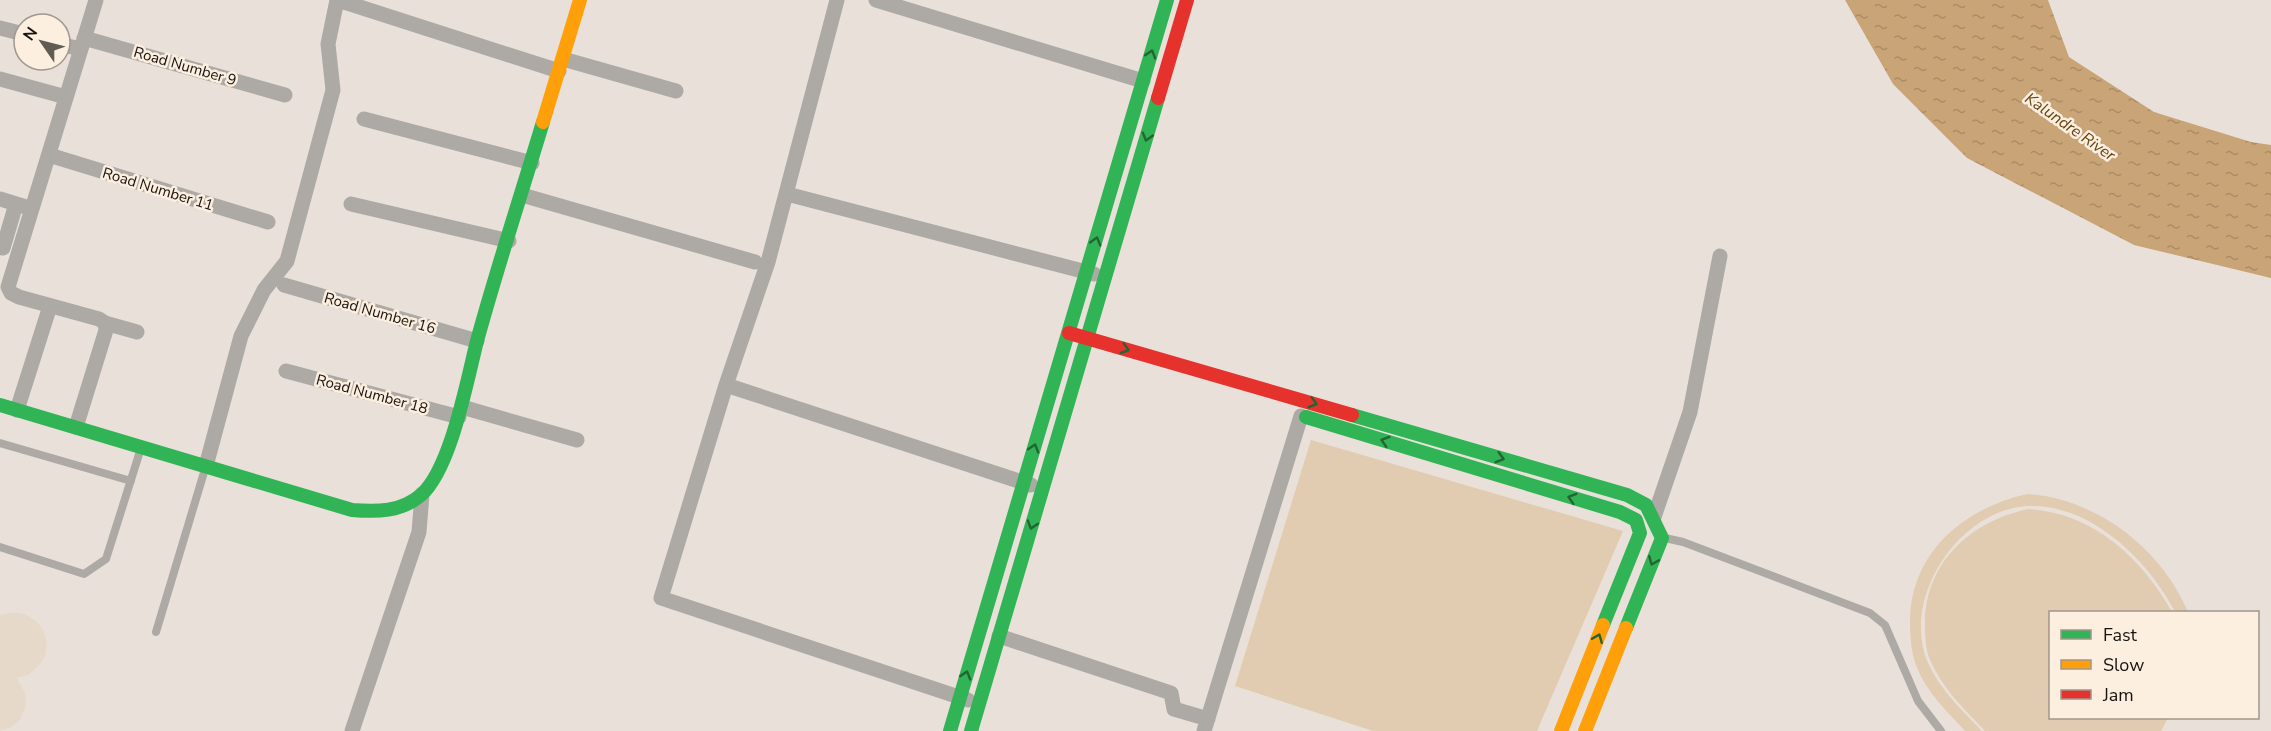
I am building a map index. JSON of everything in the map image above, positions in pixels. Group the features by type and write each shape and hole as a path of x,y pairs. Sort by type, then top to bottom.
{"street":[{"path":"96,0 8,287 7,297 99,319 105,323 137,332"},
{"path":"206,466 241,336 264,290 287,261 333,90 327,44 337,0 561,65 676,91"},
{"path":"352,731 419,532 422,495 439,467 460,412 477,341 580,0"},
{"path":"837,0 768,262 726,385 661,598 979,704"},
{"path":"876,0 1143,81"},
{"path":"950,731 1167,0"},
{"path":"971,731 1187,0"},
{"name":"Road Number 9","path":"72,44 82,44 285,95"},
{"path":"0,79 66,97"},
{"path":"364,119 532,163"},
{"name":"Road Number 11","path":"49,155 268,222"},
{"path":"787,194 1105,277"},
{"path":"522,195 755,262"},
{"path":"0,199 32,209"},
{"path":"16,204 1,253 18,256"},
{"path":"351,204 509,241"},
{"path":"1654,517 1690,412 1720,256"},
{"name":"Road Number 16","path":"284,285 386,317 477,341"},
{"path":"17,410 50,306"},
{"path":"76,428 106,330 105,323"},
{"path":"1067,339 1627,495 1646,505 1654,517 1662,538 1585,731"},
{"path":"1086,344 1255,402"},
{"name":"Road Number 18","path":"286,371 577,440"},
{"path":"726,385 1043,489"},
{"path":"0,405 352,510 374,512 397,509 422,495"},
{"path":"999,636 1171,693 1174,709 1206,725 1295,414 1620,512 1636,520 1640,533 1561,731"},
{"path":"1587,665 1608,674"}],"lane":[{"path":"0,443 131,481"},
{"path":"0,547 84,574 106,559 141,447"},
{"path":"156,632 206,466"},
{"path":"1640,533 1683,542 1870,613 1886,625 1918,701 1941,731"}],"shaded area":[{"path":"1311,440 1623,531 1537,731 1373,731 1235,686"},
{"path":"2028,494 2054,498 2102,517 2124,531 2144,548 2161,567 2187,611 2174,611 2164,593 2134,556 2097,526 2076,515 2054,508 2031,506 2005,510 1981,522 1960,539 1942,560 1930,585 1922,611 1921,638 1933,673 1945,691 1982,731 1965,731 1931,692 1916,665 1910,631 1913,596 1920,573 1931,554 1946,536 1963,522 2005,500"},
{"path":"2029,509 2052,512 2094,529 2130,557 2160,592 2171,611 2049,611 2049,719 2167,719 2161,731 1985,731 1955,699 1942,681 1931,662 1925,637 1927,599 1934,580 1956,547 1972,533 2008,515"},
{"path":"13,612 25,614 36,621 44,631 47,644 45,656 38,667 28,675 17,678 26,695 25,708 20,720 10,728 0,731 0,615"}],"water":[{"name":"Kalundre River","path":"1845,0 2048,0 2069,57 2154,112 2251,142 2271,145 2271,278 2134,245 1967,158 1893,84"}],"traffic: fast":[{"path":"950,731 1167,0"},
{"path":"971,731 1158,98"},
{"path":"0,405 352,510 388,510 413,501 432,483 457,423 477,341 543,122"},
{"path":"1352,415 1627,495 1646,505 1662,538 1626,628"},
{"path":"1306,417 1620,512 1636,520 1640,533 1603,625"}],"traffic: slow":[{"path":"543,122 580,0"},
{"path":"1561,731 1603,625"},
{"path":"1585,731 1626,628"}],"traffic: jam":[{"path":"1158,98 1187,0"},
{"path":"1069,333 1352,415"}]}
